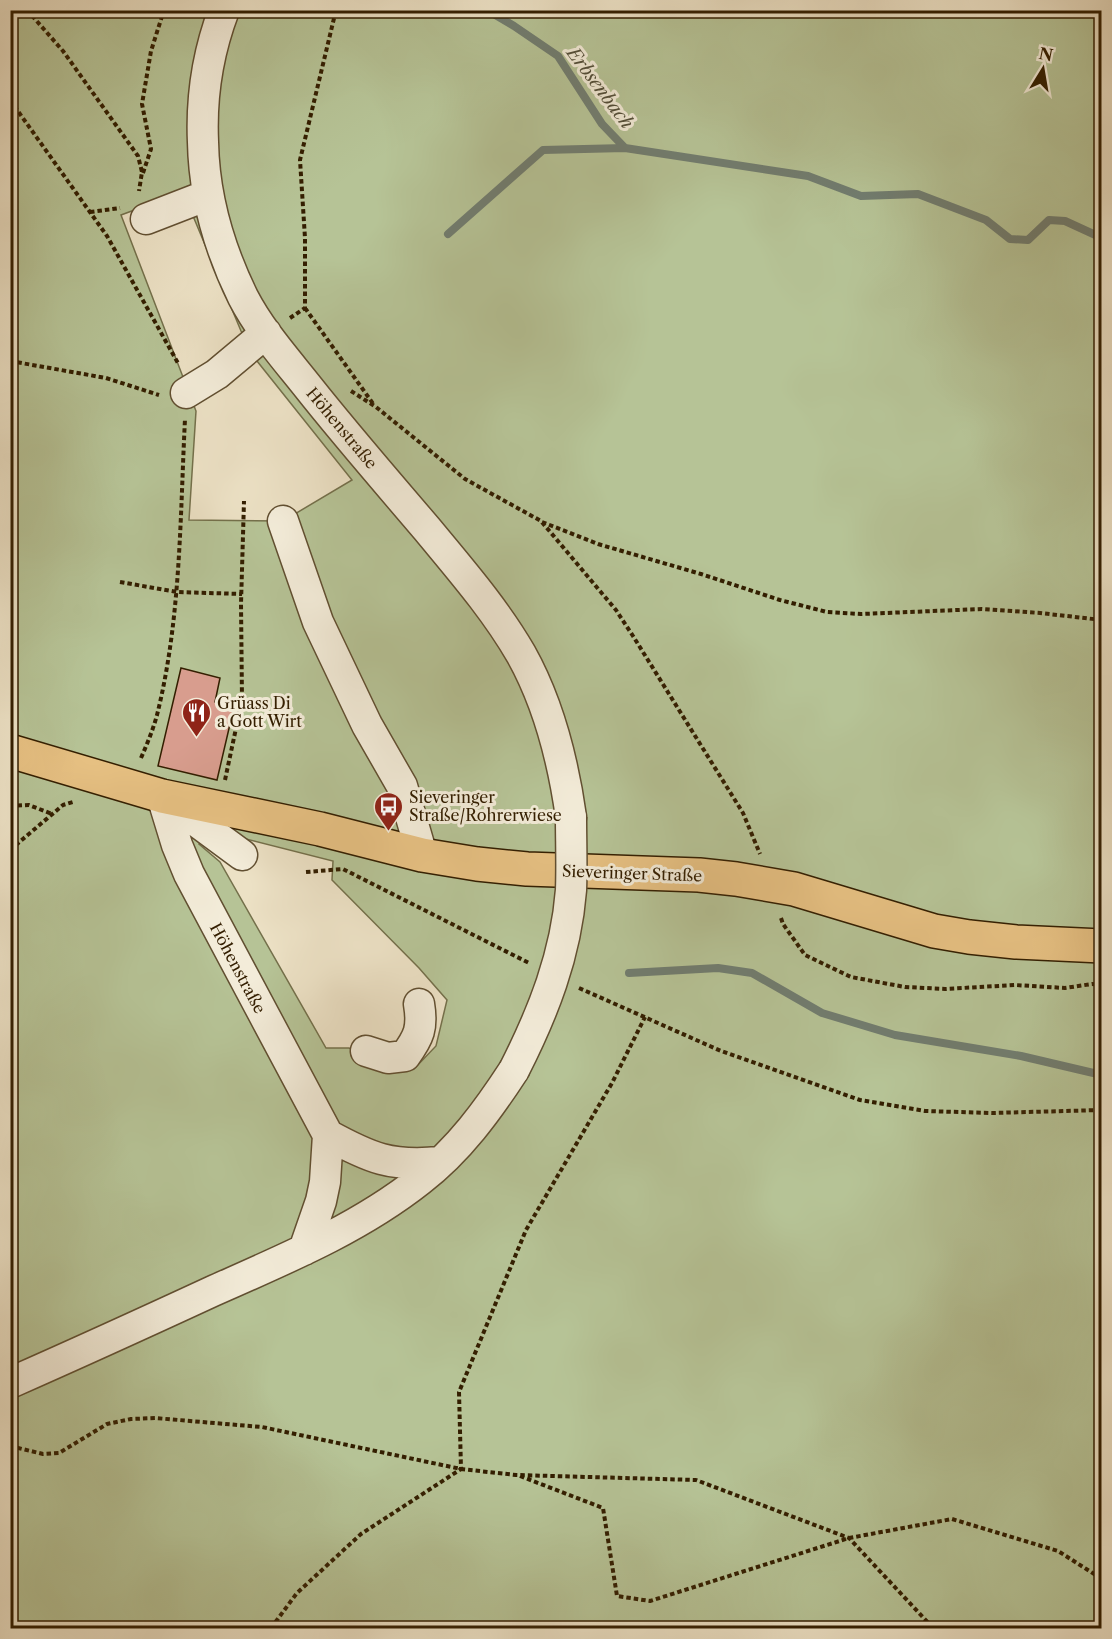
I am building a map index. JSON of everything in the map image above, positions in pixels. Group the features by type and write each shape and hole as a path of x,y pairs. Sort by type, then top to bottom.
{"main road":[{"name":"Sieveringer Straße","path":"10,751 162,796 320,829 422,855 527,869 699,875 770,884 822,896 934,931 1016,942 1101,946"}],"street":[{"name":"Höhenstraße","path":"224,10 213,45 204,96 203,146 213,221 232,273 244,299 266,333 330,414 465,574 503,626 530,672 549,719 562,764 570,816 570,893 563,943 542,1012 514,1070 495,1100 440,1162"},
{"path":"142,208 208,195"},
{"path":"174,394 217,374 266,333"},
{"path":"284,521 318,622 367,725 402,786 422,855"},
{"name":"Höhenstraße","path":"162,796 177,845 189,874 328,1135"},
{"path":"162,796 242,855"},
{"path":"366,1051 388,1058 405,1056 417,1040 422,1022 419,1004"},
{"path":"304,1250 325,1182 328,1135 373,1158 396,1164 414,1165 440,1162"},
{"path":"10,1383 304,1250 372,1214 422,1179 440,1162"}],"path":[{"path":"27,10 63,51 138,156 142,172 142,208"},
{"path":"141,179 151,149 142,104 151,51 164,10"},
{"path":"336,10 300,160 305,308 376,407"},
{"path":"10,100 106,236 179,366 174,394 177,592 167,667 156,717 136,772 121,784"},
{"path":"266,333 305,308"},
{"path":"10,361 106,378 174,394"},
{"path":"348,389 376,407 465,479 541,521 598,544 701,573 780,600 827,612 861,614 982,609 1101,620"},
{"path":"218,806 242,700 244,501"},
{"path":"541,521 615,610 702,744 743,813 756,841 783,924 805,955 851,977 905,987 945,989 1015,985 1065,988 1101,985"},
{"path":"120,582 177,592 242,594"},
{"path":"10,806 29,805 52,814 10,850"},
{"path":"306,872 343,869 535,966"},
{"path":"577,987 721,1051 860,1100 925,1111 992,1113 1101,1110"},
{"path":"461,1469 459,1392 526,1230 612,1083 645,1017"},
{"path":"10,1446 43,1454 59,1453 107,1424 131,1419 155,1418 262,1427 461,1469 516,1475 696,1480 849,1538 933,1629"},
{"path":"271,1629 297,1593 361,1534 461,1469"},
{"path":"516,1475 603,1508 617,1596 650,1601 849,1538 952,1519 1058,1551 1101,1579"}],"green space":[{"path":"11,11 1101,11 1101,1628 11,1628","holes":["183,192 241,331 257,361 352,480 283,521 189,520 196,411 121,215","227,824 230,835 333,861 332,880 419,968 447,1000 436,1046 414,1069 389,1067 349,1048 326,1048 220,862 199,844"]}],"building":[{"name":"Grüass Di a Gott Wirt","path":"181,668 220,678 215,702 234,707 217,780 158,766"}],"waterway":[{"name":"Erbsenbach","path":"487,10 558,56 602,124 625,148"},
{"path":"448,234 543,150 625,148 808,176 861,196 918,194 986,220 1010,239 1028,240 1049,220 1065,221 1102,238"},
{"path":"629,973 718,968 752,973 822,1013 895,1035 1021,1056 1102,1075"}],"place":[{"name":"Grüass Di a Gott Wirt","path":"196,738"},
{"name":"Sieveringer Straße/Rohrerwiese","path":"388,832"}]}
